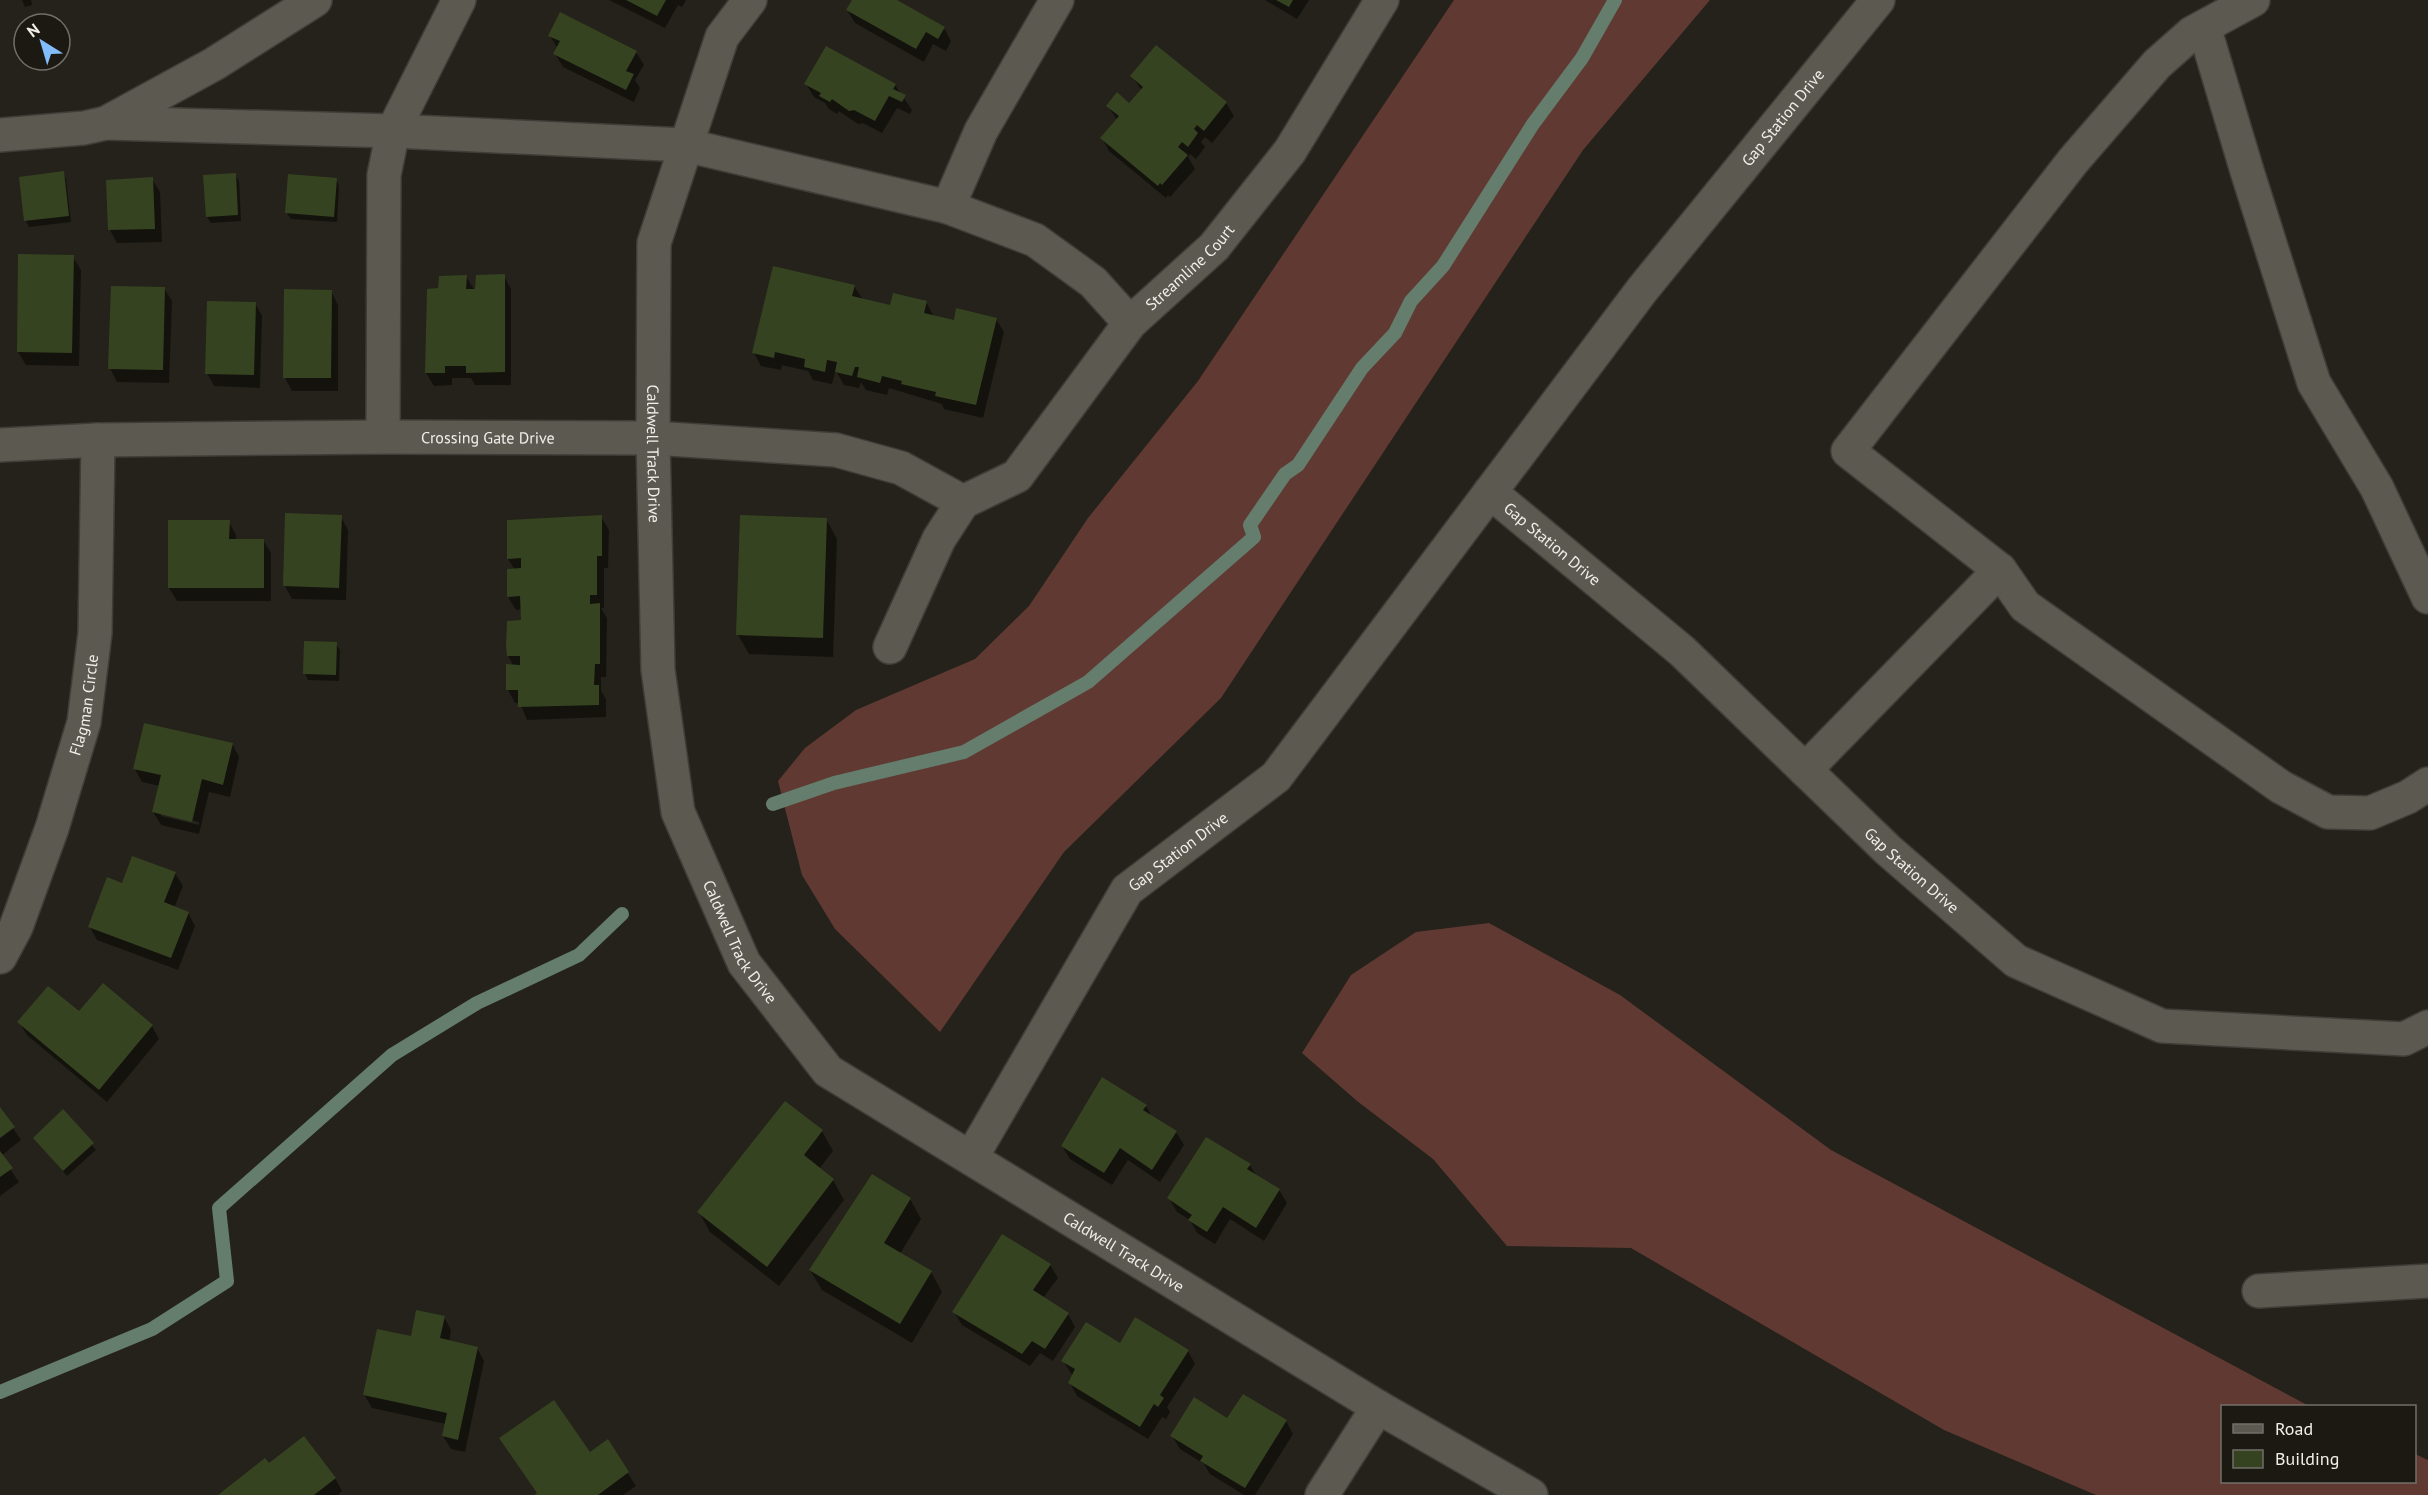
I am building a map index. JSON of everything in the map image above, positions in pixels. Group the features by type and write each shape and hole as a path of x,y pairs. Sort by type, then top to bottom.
{"street":[{"path":"106,123 214,64 315,0"},
{"path":"383,437 384,175 393,131 459,0"},
{"name":"Caldwell Track Drive","path":"750,0 722,37 654,243 653,438 658,670 678,812 744,963 828,1071 1378,1407 1532,1495"},
{"path":"948,207 981,131 1057,0"},
{"name":"Streamline Court","path":"963,502 1017,476 1130,323 1214,248 1290,151 1382,0"},
{"name":"Gap Station Drive","path":"971,1158 1128,890 1276,777 1642,290 1878,0"},
{"path":"2253,0 2192,33 2157,63 2073,161 1848,451 2000,570 2025,606 2281,787 2328,812 2370,813 2408,797 2428,784"},
{"path":"2204,27 2314,382 2377,488 2428,597"},
{"path":"0,135 84,128 106,123 393,131 685,145 948,207 1035,240 1093,282 1130,323"},
{"name":"Crossing Gate Drive","path":"0,445 98,440 383,437 653,438 836,450 901,468 963,502"},
{"name":"Flagman Circle","path":"0,957 16,927 48,839 84,722 95,633 98,440"},
{"name":"Gap Station Drive","path":"1490,492 1682,651 1888,849 2016,961 2162,1026 2404,1039 2428,1027"},
{"path":"890,646 939,539 963,502"},
{"path":"1805,770 2000,570"},
{"path":"2259,1292 2428,1281"},
{"path":"1322,1495 1378,1407"}],"shaded area":[{"path":"1454,0 1710,0 1583,150 1221,698 1064,852 940,1032 835,929 802,875 778,781 805,748 856,710 975,659 1029,606 1088,518 1198,381"},
{"path":"1489,923 1620,995 1831,1150 2307,1405 2221,1405 2221,1483 2416,1483 2416,1454 2428,1460 2428,1495 2096,1495 1944,1430 1631,1248 1507,1246 1433,1159 1357,1101 1302,1053 1351,975 1416,932"}],"building":[{"path":"626,0 666,0 657,16"},
{"path":"852,0 897,0 945,27 938,39 926,32 916,49 846,10"},
{"path":"1276,0 1293,0 1289,7"},
{"path":"560,12 637,51 626,71 634,74 626,90 553,54 560,41 548,36"},
{"path":"1156,45 1227,102 1204,131 1197,125 1194,129 1198,133 1188,147 1182,142 1178,147 1188,155 1162,185 1160,183 1158,186 1100,138 1119,116 1106,106 1117,92 1129,103 1143,87 1130,76"},
{"path":"826,46 896,84 893,89 906,95 902,102 889,96 875,121 854,110 849,111 832,99 830,102 819,96 821,93 804,84"},
{"path":"64,171 69,216 24,221 19,177"},
{"path":"236,173 238,215 206,217 203,175"},
{"path":"288,174 337,178 334,217 285,213"},
{"path":"153,177 155,229 108,230 106,180"},
{"path":"18,254 74,255 72,353 17,352"},
{"path":"773,266 855,285 852,296 890,305 893,293 927,301 924,313 954,320 956,308 997,318 976,405 935,396 936,392 901,384 902,381 882,376 880,383 857,377 859,367 855,367 852,376 835,372 837,362 827,360 825,372 804,367 805,359 775,352 774,358 752,353"},
{"path":"505,274 505,372 466,373 466,366 445,366 445,373 425,373 427,289 438,288 439,276 467,275 466,289 475,289 476,275"},
{"path":"111,286 165,287 163,370 108,369"},
{"path":"284,289 332,290 331,378 283,378"},
{"path":"207,301 256,302 254,375 205,374"},
{"path":"285,513 342,515 339,588 283,586"},
{"path":"602,515 602,556 597,556 597,595 590,595 590,604 600,603 600,664 595,664 594,685 599,685 599,705 518,707 518,690 506,690 506,664 520,665 520,656 507,656 506,646 507,621 521,620 520,596 507,597 507,569 521,568 521,558 507,559 507,520"},
{"path":"740,515 827,518 823,638 736,635"},
{"path":"168,520 230,520 229,539 264,539 264,588 168,588"},
{"path":"304,641 337,642 336,675 303,674"},
{"path":"144,723 233,743 223,785 202,779 192,822 152,812 161,775 133,769"},
{"path":"132,856 176,872 164,902 189,912 171,958 88,927 107,877 122,883"},
{"path":"103,983 153,1025 99,1090 17,1022 48,986 79,1011"},
{"path":"1102,1077 1147,1105 1143,1110 1177,1131 1152,1170 1120,1148 1104,1173 1061,1146"},
{"path":"785,1101 823,1130 804,1155 834,1179 767,1267 697,1212"},
{"path":"0,1107 15,1127 0,1138"},
{"path":"63,1109 94,1143 63,1171 33,1138"},
{"path":"1206,1137 1251,1164 1247,1169 1280,1189 1256,1228 1223,1207 1207,1232 1188,1220 1192,1215 1167,1198"},
{"path":"0,1151 13,1168 0,1177"},
{"path":"872,1174 911,1198 884,1243 932,1271 900,1324 809,1270"},
{"path":"1002,1234 1051,1264 1033,1290 1069,1313 1045,1349 1032,1341 1022,1354 952,1312"},
{"path":"416,1310 445,1316 440,1338 478,1347 458,1440 442,1436 447,1413 363,1395 377,1329 411,1336"},
{"path":"1135,1317 1189,1350 1160,1395 1164,1398 1158,1407 1154,1404 1140,1427 1068,1383 1075,1369 1061,1361 1086,1322 1120,1343"},
{"path":"1243,1394 1287,1420 1245,1488 1200,1461 1203,1456 1170,1436 1194,1397 1227,1418"},
{"path":"554,1400 590,1452 608,1439 629,1472 598,1495 534,1495 537,1493 499,1438"},
{"path":"304,1436 336,1478 314,1495 218,1495 265,1458 269,1463"}],"waterway":[{"path":"773,804 834,783 964,752 1088,682 1254,537 1250,525 1285,474 1298,465 1362,368 1395,333 1411,301 1443,266 1533,124 1582,58 1615,0"},
{"path":"0,1392 152,1329 227,1281 219,1208 392,1055 477,1003 579,955 622,914"}]}
